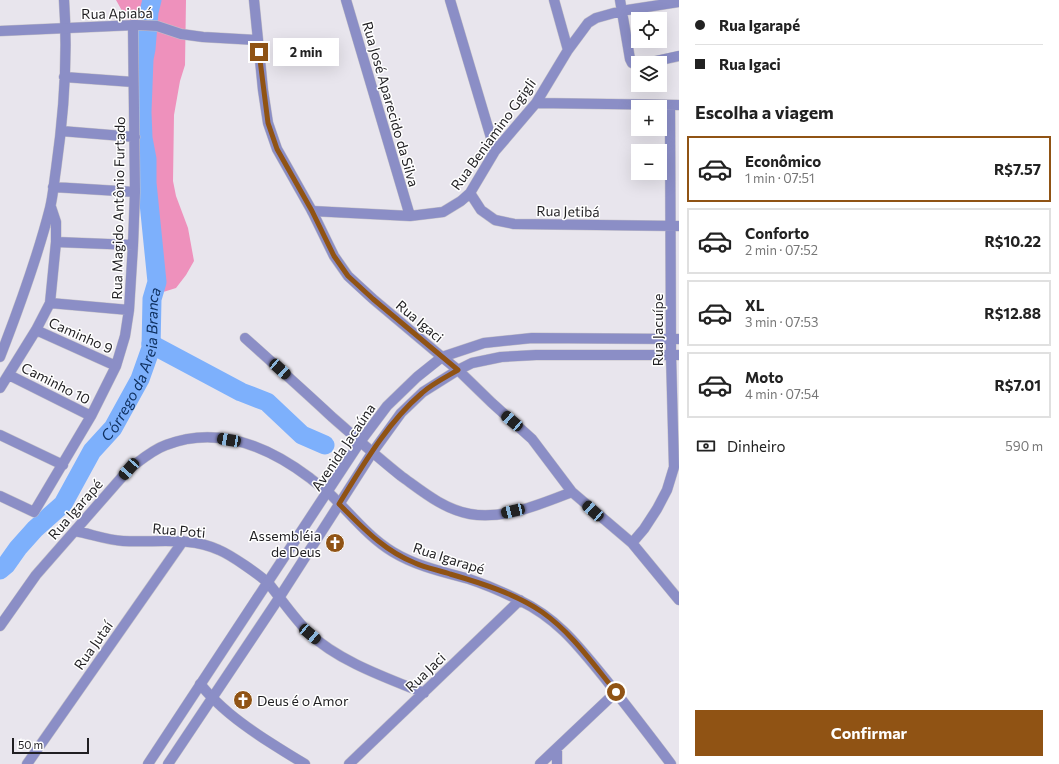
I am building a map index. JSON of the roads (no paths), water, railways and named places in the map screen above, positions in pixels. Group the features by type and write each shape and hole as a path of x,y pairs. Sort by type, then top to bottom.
{"street":[{"path":"0,357 22,300 50,206 61,131 66,28 64,0"},
{"name":"Rua Igaci","path":"254,0 263,90 268,123 277,149 312,211 334,256 348,276 442,358 458,370 532,439 572,492 632,543 674,588 679,600"},
{"name":"Rua José Aparecido da Silva","path":"346,0 410,216"},
{"path":"450,0 495,151"},
{"path":"554,0 568,50"},
{"path":"620,0 631,62"},
{"path":"621,11 679,2"},
{"name":"Rua Beniamino Ggigli","path":"312,211 410,216 443,212 461,201 470,193 495,151 536,103 568,50 588,24 596,18 621,11"},
{"name":"Rua Apiabá","path":"0,31 135,25 157,26 181,34 203,37 258,40"},
{"name":"Rua Magido Antônio Furtado","path":"0,496 34,512 91,416 116,366 125,336 129,310 134,246 135,137 133,82 135,25"},
{"path":"667,59 679,56"},
{"path":"64,77 133,82"},
{"path":"536,103 674,105"},
{"name":"Rua Jacuípe","path":"632,543 644,529 657,509 667,490 676,467 674,105"},
{"path":"61,131 135,137"},
{"path":"53,187 135,192"},
{"name":"Rua Jetibá","path":"470,193 481,210 495,220 514,224 674,226"},
{"path":"0,388 36,330 50,303 56,242 56,222 50,206"},
{"path":"56,242 134,246"},
{"path":"50,303 129,310"},
{"name":"Caminho 9","path":"36,330 116,366"},
{"path":"245,338 372,453 432,499 470,514 487,514 503,513 542,504 572,492"},
{"name":"Avenida Jacaúna","path":"148,764 360,442 387,406 418,377 442,358 484,343 532,338 675,339"},
{"name":"Avenida Jacaúna","path":"168,764 279,598 372,453 401,413 422,392 472,363 501,357 536,355 675,355"},
{"name":"Caminho 10","path":"9,375 91,416"},
{"path":"0,435 63,465"},
{"name":"Rua Igarapé","path":"0,626 36,575 135,464 147,455 166,445 192,438 216,437 242,442 267,451 292,464 328,492 370,536 393,552 415,564 494,588 542,612 579,646 671,764"},
{"name":"Rua Poti","path":"75,531 121,541 183,541 206,544 220,550 234,558 268,583 310,634 325,646 366,669 424,693"},
{"name":"Rua Jutaí","path":"27,764 183,541"},
{"name":"Rua Jaci","path":"349,764 520,600"},
{"path":"200,684 212,699 226,712 305,764"},
{"path":"540,764 616,692"},
{"path":"557,748 557,764"}],"waterway":[{"name":"Córrego da Areia Branca","path":"0,570 6,565 18,548 35,529 63,504 92,451 113,428 140,379 151,348 152,299 157,282 147,183 147,159 143,138 142,112 144,59 149,12 152,0"},
{"path":"151,344 241,392 267,402 302,435 325,445"}],"place":[{"name":"Assembléia de Deus","path":"335,543"},
{"name":"Deus é o Amor","path":"243,700"}]}
